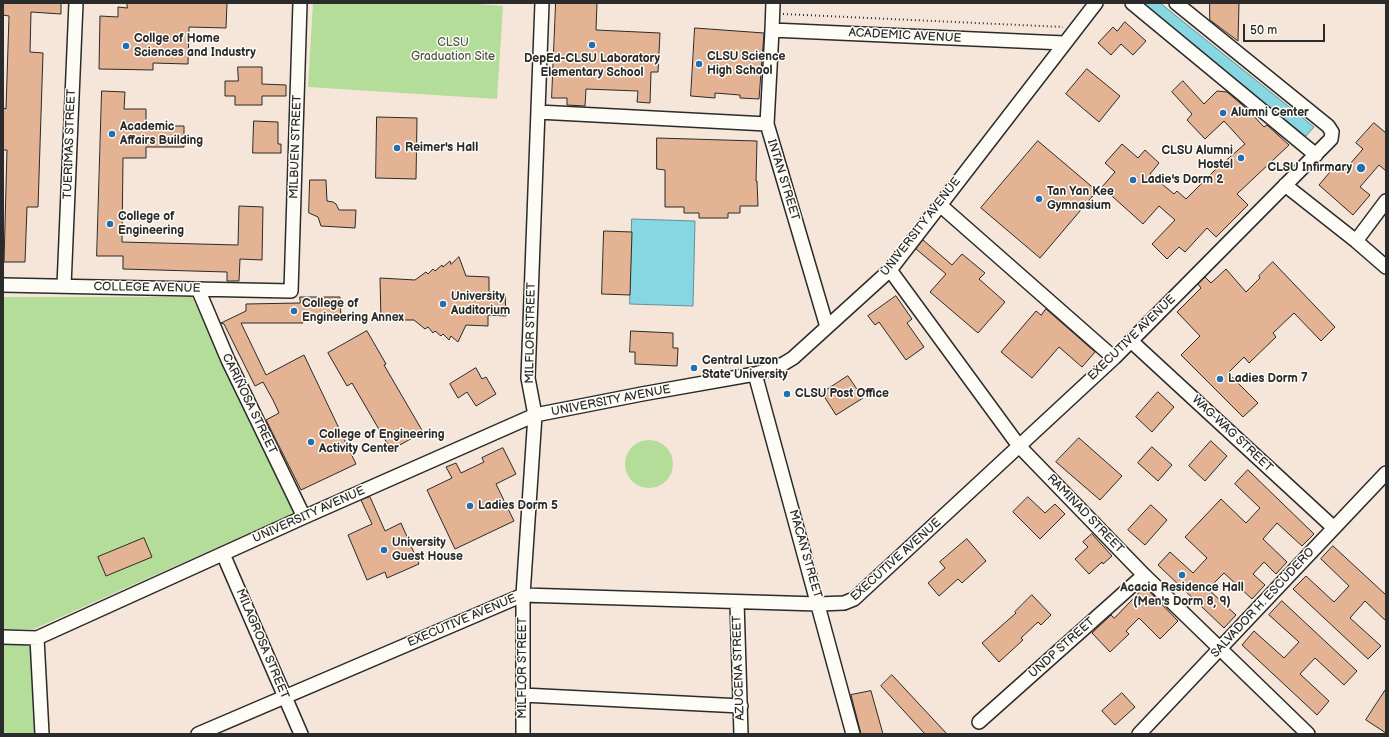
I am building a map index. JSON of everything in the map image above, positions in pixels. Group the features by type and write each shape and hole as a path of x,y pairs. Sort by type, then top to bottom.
{"street":[{"name":"TUERIMAS STREET","path":"64,286 76,3"},
{"name":"MILBUEN STREET","path":"291,292 300,3"},
{"name":"MILFLOR STREET","path":"523,734 523,595 535,415 528,378 542,3"},
{"name":"UNIVERSITY AVENUE","path":"3,637 37,638 304,517 535,415 755,374 771,370 784,364 793,358 890,270 1096,3"},
{"path":"1132,3 1316,155"},
{"name":"EXECUTIVE AVENUE","path":"198,734 523,595 818,604 844,603 854,599 1114,358 1331,139 1332,132 1326,124 1176,3"},
{"path":"772,30 773,8"},
{"name":"ACADEMIC AVENUE","path":"772,30 1064,43"},
{"name":"INTAN STREET","path":"772,30 766,124 827,327"},
{"path":"538,112 766,124"},
{"path":"1285,185 1356,240 1386,267"},
{"path":"1356,240 1386,201"},
{"path":"940,205 1114,358"},
{"name":"RAMINAD STREET","path":"890,270 1019,446 1144,575 1308,734"},
{"name":"COLLEGE AVENUE","path":"3,285 291,292"},
{"name":"CARIÑOSA STREET","path":"198,289 228,360 304,517"},
{"name":"WAG-WAG STREET","path":"1131,340 1334,528"},
{"name":"MACAN STREET","path":"755,374 854,734"},
{"name":"SALVADOR H. ESCUDERO","path":"1139,734 1386,473"},
{"name":"MILAGROSA STREET","path":"223,554 301,734"},
{"name":"UNDP STREET","path":"979,722 1144,575"},
{"name":"AZUCENA STREET","path":"738,602 741,734"},
{"path":"37,638 42,734"},
{"path":"523,695 740,706"}],"path":[{"path":"773,8 1068,27"}],"shaded area":[{"name":"Central Luzon State University","path":"3,3 1386,3 1386,734 3,734"}],"green space":[{"name":"CLSU Graduation Site","path":"313,3 465,3 503,6 497,99 308,87"},
{"path":"3,297 192,297 294,513 34,629 3,629"},
{"path":"644,440 654,440 666,447 673,459 673,469 666,481 654,488 644,488 636,484 629,477 625,469 625,459 629,451 636,444"},
{"path":"3,643 32,644 37,734 3,734"}],"water":[{"path":"1142,3 1160,3 1314,127 1306,136"},
{"path":"632,219 695,221 693,306 630,304"}],"building":[{"path":"3,3 61,3 61,14 31,12 30,52 43,53 38,207 27,207 25,262 4,262 7,150 3,150 3,108 6,109 9,16 3,15"},
{"name":"Collge of Home Sciences and Industry","path":"127,3 227,3 226,28 189,27 188,64 153,63 153,70 99,69 100,16 118,17 118,7 127,8"},
{"name":"DepEd-CLSU Laboratory Elementary School","path":"556,3 597,3 596,30 660,33 658,72 651,72 650,103 637,102 638,91 586,89 585,106 567,105 567,98 552,98"},
{"path":"1210,3 1239,3 1238,41 1210,20"},
{"path":"1125,22 1146,41 1133,55 1121,44 1111,55 1098,43 1113,27 1117,31"},
{"path":"695,28 764,33 759,99 740,98 740,95 715,93 715,98 691,96"},
{"path":"238,67 262,67 262,84 286,85 286,96 262,96 262,105 235,105 235,96 225,96 225,81 238,81"},
{"path":"1087,69 1120,96 1099,122 1066,94"},
{"path":"1183,81 1204,104 1217,91 1227,92 1247,109 1264,127 1267,125 1289,145 1237,194 1248,205 1216,237 1207,228 1185,252 1179,247 1167,259 1152,244 1175,220 1159,206 1143,224 1102,187 1115,172 1105,163 1122,144 1138,158 1145,150 1159,163 1150,174 1174,194 1177,191 1186,199 1214,171 1245,144 1224,121 1205,139 1187,120 1192,114 1172,92"},
{"name":"College of Engineering","path":"102,91 125,92 124,109 146,109 146,126 184,126 184,147 146,147 146,158 123,158 122,242 238,245 239,206 263,207 262,260 240,259 239,281 227,281 227,272 123,269 123,256 97,256"},
{"name":"Reimer's Hall","path":"377,117 417,118 416,179 376,178"},
{"path":"254,121 278,122 278,144 281,144 281,153 253,153"},
{"name":"CLSU Infirmary","path":"1374,123 1386,133 1386,171 1379,165 1360,187 1370,195 1353,215 1319,185 1335,166 1343,172 1363,149 1356,143"},
{"path":"657,138 757,141 756,181 758,206 740,206 740,213 728,213 728,218 699,218 699,213 684,213 684,207 665,207 665,170 657,169"},
{"name":"Tan Yan Kee Gymnasium","path":"1038,141 1097,191 1040,258 981,208"},
{"path":"310,180 326,180 327,201 336,204 339,210 356,210 355,228 321,226 318,217 309,213"},
{"path":"604,231 632,232 630,295 602,294"},
{"path":"923,240 952,265 962,254 985,273 979,279 1005,302 978,333 930,292 946,274 916,249"},
{"name":"University Auditorium","path":"459,257 466,276 489,277 489,292 505,293 506,316 488,315 488,326 466,325 458,342 451,336 449,340 443,334 441,336 435,331 433,333 428,327 425,329 414,320 381,320 380,278 415,280 426,272 428,274 433,269 435,271 442,265 443,267 450,261 451,264"},
{"path":"1273,262 1335,327 1321,341 1294,313 1273,333 1276,337 1249,363 1244,357 1228,373 1258,403 1243,417 1181,355 1200,336 1177,312 1201,288 1198,284 1205,277 1211,283 1226,269 1246,292"},
{"path":"896,296 912,319 907,323 924,347 906,360 879,322 875,325 868,316"},
{"path":"300,297 340,297 341,318 303,318 303,323 241,323 266,375 304,355 356,464 301,490 266,420 279,413 273,400 263,382 255,386 224,324 221,323 246,311 246,304 300,303"},
{"path":"1046,309 1095,352 1082,367 1059,347 1032,378 1001,352 1036,311 1041,315"},
{"path":"367,331 386,364 384,365 423,432 391,450 352,383 347,386 328,353"},
{"path":"631,331 673,333 673,348 678,348 677,366 635,364 635,352 630,352"},
{"path":"476,368 482,379 486,377 496,394 476,406 467,392 458,398 450,384"},
{"path":"848,376 863,398 836,415 822,393"},
{"path":"1158,392 1174,407 1152,432 1136,417"},
{"path":"1079,438 1122,476 1100,500 1056,462"},
{"path":"1211,441 1227,456 1205,481 1189,466"},
{"path":"1152,447 1172,465 1158,481 1138,463"},
{"name":"Ladies Dorm 5","path":"503,448 516,474 496,484 514,521 455,549 427,490 452,478 446,467 456,463 461,473 484,462 482,458"},
{"path":"1248,470 1314,534 1302,546 1277,523 1263,539 1287,562 1276,574 1264,562 1253,574 1265,585 1252,599 1224,573 1208,589 1236,615 1224,628 1158,565 1170,552 1193,573 1207,558 1185,537 1221,499 1246,523 1260,508 1235,484"},
{"name":"University Guest House","path":"370,497 385,531 401,523 419,564 387,578 385,572 367,580 348,535 372,524 361,500"},
{"path":"1028,497 1045,513 1055,504 1065,514 1040,539 1013,512"},
{"path":"1151,505 1167,520 1145,545 1128,530"},
{"path":"1092,534 1112,556 1103,564 1102,562 1089,574 1075,559 1088,547 1083,542"},
{"path":"144,538 152,557 106,576 98,557"},
{"path":"967,539 986,561 962,583 958,579 939,596 928,583 945,568 940,562"},
{"path":"1333,546 1386,595 1386,621 1365,601 1350,618 1381,646 1368,659 1293,589 1306,576 1334,602 1349,586 1321,559"},
{"path":"1145,587 1178,621 1160,639 1139,618 1126,631 1129,634 1110,652 1092,633 1111,615 1114,618"},
{"path":"1032,595 1051,615 1041,625 1038,622 1021,638 1023,640 999,662 982,643 1016,613 1015,612"},
{"path":"1282,601 1357,671 1344,685 1315,658 1300,674 1329,701 1317,715 1242,645 1254,631 1284,658 1299,642 1269,615"},
{"path":"892,675 947,734 925,734 881,686"},
{"path":"1386,689 1386,733 1366,720"},
{"path":"871,691 883,734 861,734 851,695"},
{"path":"1122,693 1135,707 1115,725 1102,711"}],"place":[{"name":"DepEd-CLSU Laboratory Elementary School","path":"592,45"},
{"name":"Collge of Home Sciences and Industry","path":"126,46"},
{"name":"CLSU Science High School","path":"699,64"},
{"name":"Alumni Center","path":"1223,113"},
{"name":"Academic Affairs Building","path":"112,134"},
{"name":"Reimer's Hall","path":"397,148"},
{"name":"CLSU Alumni Hostel","path":"1241,158"},
{"name":"CLSU Infirmary","path":"1361,168"},
{"name":"Ladie's Dorm 2","path":"1133,180"},
{"name":"Tan Yan Kee Gymnasium","path":"1039,199"},
{"name":"College of Engineering","path":"110,224"},
{"name":"University Auditorium","path":"443,304"},
{"name":"College of Engineering Annex","path":"294,311"},
{"name":"Central Luzon State University","path":"694,368"},
{"name":"Ladies Dorm 7","path":"1220,379"},
{"name":"CLSU Post Office","path":"787,394"},
{"name":"College of Engineering Activity Center","path":"311,442"},
{"name":"Ladies Dorm 5","path":"470,506"},
{"name":"University Guest House","path":"384,550"},
{"name":"Acacia Residence Hall (Men's Dorm 8, 9)","path":"1182,575"}]}
